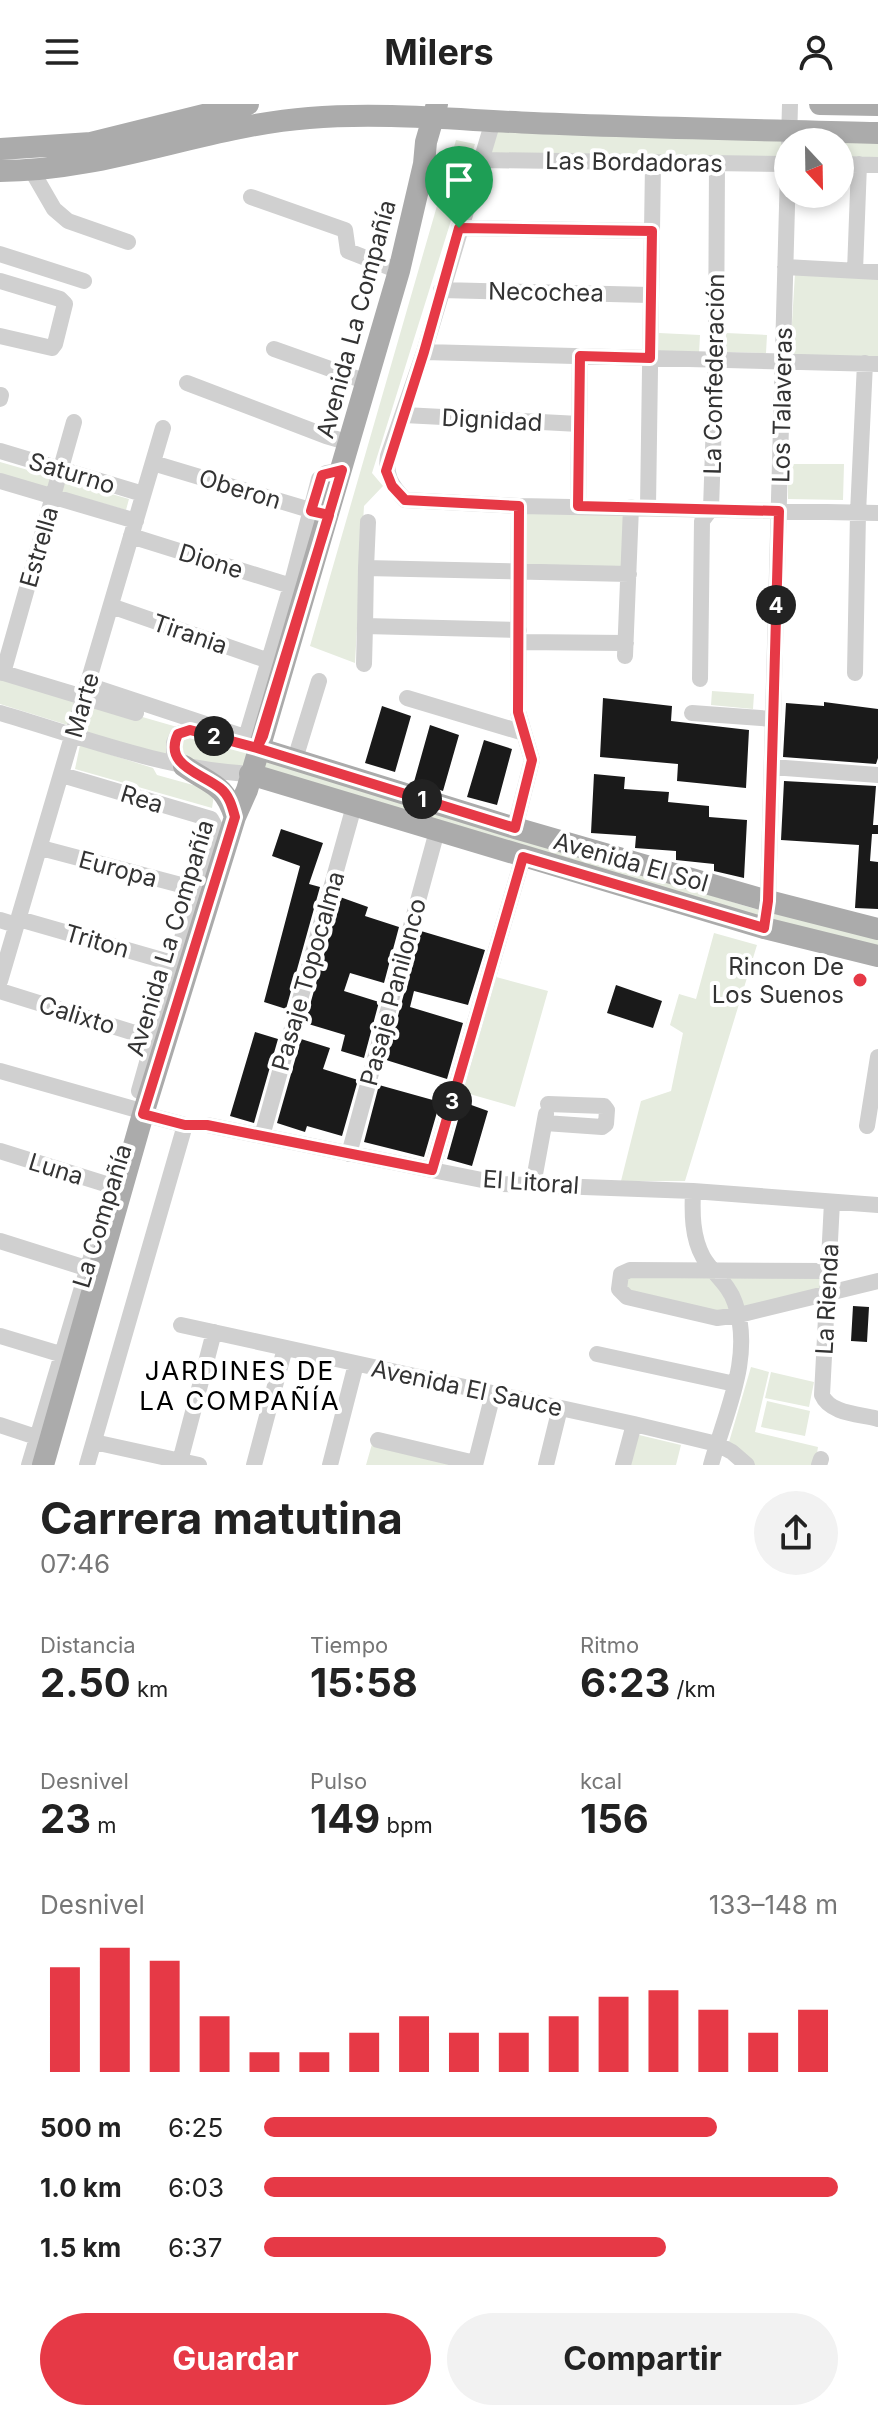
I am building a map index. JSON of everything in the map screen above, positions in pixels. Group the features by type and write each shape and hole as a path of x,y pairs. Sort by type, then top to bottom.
{"main road":[{"path":"0,149 91,143 248,104"},
{"path":"820,104 878,105"},
{"path":"0,171 32,171 90,162 268,123 363,114 435,111 493,121 774,135"},
{"name":"Avenida La Compañía","path":"43,1465 91,1269 138,1111 250,774 320,513 342,470 350,443 399,271 435,111"},
{"path":"854,134 878,133"},
{"name":"Avenida El Sol","path":"257,748 515,828 768,901 878,929"},
{"path":"184,766 222,789 235,817"},
{"name":"Avenida El Sol","path":"250,774 764,928 878,956"}],"street":[{"path":"790,104 790,128"},
{"path":"493,121 424,352 388,456 386,471 392,486 405,500 519,506 878,513"},
{"name":"Las Bordadoras","path":"480,160 774,164"},
{"path":"365,626 519,636 626,650 629,574 640,507 650,358 653,163"},
{"name":"La Confederación","path":"700,679 702,521 711,509 716,360 717,163"},
{"path":"854,164 878,165"},
{"path":"855,271 859,164"},
{"path":"32,171 54,209 68,221 128,242"},
{"path":"251,197 345,230 348,251 399,271"},
{"name":"Los Talaveras","path":"764,928 768,901 787,208"},
{"path":"459,228 652,231"},
{"path":"0,254 84,281"},
{"path":"785,267 878,272"},
{"path":"0,281 60,299 65,304 52,348 0,336"},
{"name":"Necochea","path":"441,290 650,295"},
{"path":"274,349 367,382"},
{"path":"424,352 872,364 858,513 855,673"},
{"path":"578,506 580,356"},
{"path":"187,383 350,443"},
{"name":"Dignidad","path":"404,415 579,424"},
{"name":"Estrella","path":"2,672 74,422"},
{"name":"Marte","path":"0,981 12,921 41,848 163,428"},
{"name":"Saturno","path":"0,451 143,494"},
{"name":"Oberon","path":"153,463 320,513"},
{"name":"Saturno","path":"0,481 53,496 133,529"},
{"path":"515,828 532,760 518,712 519,506"},
{"path":"2,672 86,690 239,735 247,734 291,586 320,513"},
{"path":"364,664 368,522"},
{"name":"Dione","path":"133,529 291,586"},
{"path":"366,568 629,574"},
{"name":"Tirania","path":"111,606 269,661"},
{"path":"295,759 319,681"},
{"name":"Avenida El Sol","path":"86,690 190,730 257,748"},
{"path":"407,698 524,733"},
{"name":"Avenida El Sol","path":"0,713 161,762 222,773 250,774"},
{"path":"692,713 773,719"},
{"path":"184,766 174,753 174,743 178,734 190,730"},
{"path":"772,767 878,775"},
{"name":"Rea","path":"62,775 211,819 217,830"},
{"name":"Pasaje Topocalma","path":"262,1136 354,806"},
{"name":"La Compañía","path":"29,1465 60,1354 91,1269 112,1186 138,1111 154,1039 196,889 217,830"},
{"name":"Pasaje Panilonco","path":"349,1154 437,831"},
{"name":"Europa","path":"41,848 196,889"},
{"path":"432,1170 523,857"},
{"name":"Triton","path":"12,921 176,964"},
{"name":"Calixto","path":"0,991 154,1039"},
{"path":"867,1126 878,1057"},
{"name":"El Litoral","path":"0,1071 185,1125 207,1125 502,1184 693,1191 878,1205"},
{"path":"533,1185 549,1100 604,1106 607,1110 606,1124 602,1127 545,1123"},
{"path":"87,1465 185,1125"},
{"name":"Luna","path":"0,1151 112,1186"},
{"path":"693,1191 692,1219 697,1243 734,1300 739,1315 742,1352 711,1465"},
{"name":"La Rienda","path":"832,1202 822,1395 825,1403 834,1408 878,1419"},
{"path":"0,1241 91,1269"},
{"path":"828,1271 630,1270 621,1274 619,1289 627,1297 717,1318 878,1281"},
{"name":"Avenida El Sauce","path":"181,1325 717,1444 747,1465"},
{"path":"179,1463 214,1332"},
{"path":"0,1336 60,1354"},
{"path":"254,1465 285,1348"},
{"path":"597,1354 735,1384"},
{"path":"330,1465 356,1364"},
{"path":"378,1440 475,1464 493,1394"},
{"path":"546,1465 560,1408"},
{"path":"623,1465 634,1424"},
{"path":"0,1425 36,1437"},
{"path":"94,1442 199,1465"}],"shaded area":[{"path":"496,127 774,136 774,159 487,153"},
{"path":"456,140 475,144 372,473 383,486 364,506 355,663 310,646"},
{"path":"878,140 878,160 854,159 854,141"},
{"path":"795,273 878,277 878,359 790,356"},
{"path":"659,333 700,335 699,354 658,352"},
{"path":"726,333 767,335 766,353 725,352"},
{"path":"0,462 129,499 126,510 0,474"},
{"path":"788,464 844,464 843,500 788,499"},
{"path":"525,505 631,507 629,574 524,571"},
{"path":"0,676 191,731 264,757 752,908 878,938 878,952 72,733 74,727 0,704"},
{"path":"712,691 754,694 753,709 711,705"},
{"path":"80,745 153,768 157,775 211,790 214,795 212,808 75,769"},
{"path":"714,933 757,945 685,1181 621,1181 641,1101 671,1091 683,1033 670,1025 679,994 696,999"},
{"path":"485,974 548,991 515,1107 452,1089"},
{"path":"634,1274 713,1275 732,1310 715,1313 634,1295 627,1287 627,1279"},
{"path":"725,1275 824,1275 824,1287 744,1309"},
{"path":"751,1367 769,1372 755,1432 818,1447 815,1465 752,1465 729,1442"},
{"path":"771,1372 814,1382 809,1407 765,1398"},
{"path":"767,1401 810,1411 805,1436 761,1427"},
{"path":"635,1434 681,1445 676,1465 628,1465"},
{"path":"372,1444 460,1465 366,1465"}],"building":[{"path":"603,698 672,706 671,721 749,730 746,788 677,781 678,764 600,757"},
{"path":"824,702 878,709 876,764 783,757 786,703 824,706"},
{"path":"382,706 411,716 395,772 365,763"},
{"path":"430,725 459,735 443,791 414,782"},
{"path":"484,740 512,749 497,805 467,797"},
{"path":"594,774 625,777 624,789 669,792 668,802 709,806 709,817 747,820 744,878 714,871 714,864 676,860 676,851 635,848 636,836 591,833"},
{"path":"784,781 876,786 873,825 878,825 878,834 872,834 870,861 878,862 878,909 855,908 859,845 781,840"},
{"path":"281,829 323,843 309,884 320,887 286,1009 264,1002 300,866 272,856"},
{"path":"340,897 368,907 365,916 399,927 384,983 350,973 344,991 379,1002 364,1058 341,1051 345,1035 305,1023"},
{"path":"421,931 485,950 468,1005 414,991 410,1007 463,1023 447,1079 386,1060"},
{"path":"616,985 662,1001 653,1028 607,1013"},
{"path":"255,1032 278,1039 254,1123 230,1116"},
{"path":"301,1039 330,1048 323,1069 358,1080 342,1136 307,1126 305,1132 277,1123"},
{"path":"379,1085 440,1102 424,1157 364,1142"},
{"path":"463,1102 488,1111 472,1166 447,1159"},
{"path":"853,1306 869,1307 867,1342 851,1341"}],"place":[{"name":"Rincon De Los Suenos","path":"860,980"}],"district":[{"name":"JARDINES DE LA COMPAÑÍA","path":"240,1385"}],"route":[{"path":"459,228 424,352 388,456 386,471 392,486 405,500 519,506 518,712 532,760 515,828 257,748 263,736 342,470 322,475 311,511 329,515 263,736 257,748 190,730 178,734 174,743 178,760 199,777 222,789 235,817 143,1114 185,1125 207,1125 432,1170 523,857 764,928 768,901 779,511 578,506 580,356 650,358 652,231 459,228"}]}
